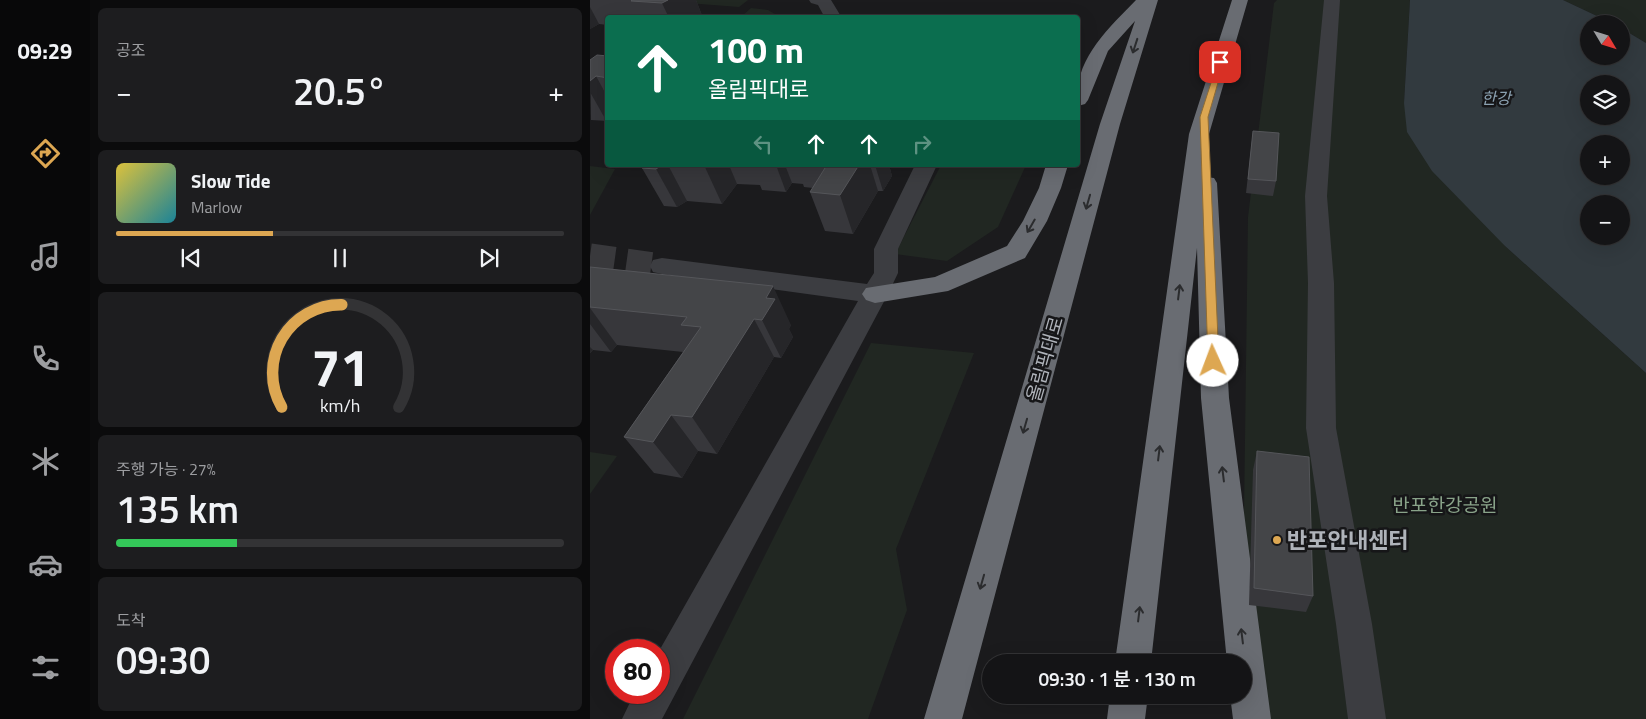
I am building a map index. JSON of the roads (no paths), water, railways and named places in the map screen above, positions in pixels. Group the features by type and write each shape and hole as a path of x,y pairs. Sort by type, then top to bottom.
{"highway":[{"path":"1080,95 1100,49 1145,0"},
{"name":"올림픽대로","path":"943,719 1110,124 1150,0"},
{"path":"1134,654 1198,144 1204,117 1240,0"},
{"path":"1231,26 1254,0"},
{"path":"1204,117 1215,398 1252,719"},
{"path":"875,294 939,285 1016,252 1042,204 1056,167"},
{"path":"1126,719 1128,704"}],"street":[{"path":"817,0 824,2 832,15"},
{"path":"1332,0 1316,196 1321,283 1321,428 1354,624 1367,719"},
{"path":"670,667 886,273 886,249 925,167"},
{"path":"662,266 875,294"},
{"path":"641,719 649,704"}],"water":[{"name":"한강","path":"1410,0 1563,0 1595,15 1580,15 1580,65 1630,65 1630,33 1646,43 1646,373 1505,246 1432,171 1407,132 1404,103"}],"tunnel":[{"path":"590,256 662,266"}],"place":[{"name":"반포안내센터","path":"1277,540"}],"park label":[{"name":"반포한강공원","path":"1445,504"}]}
